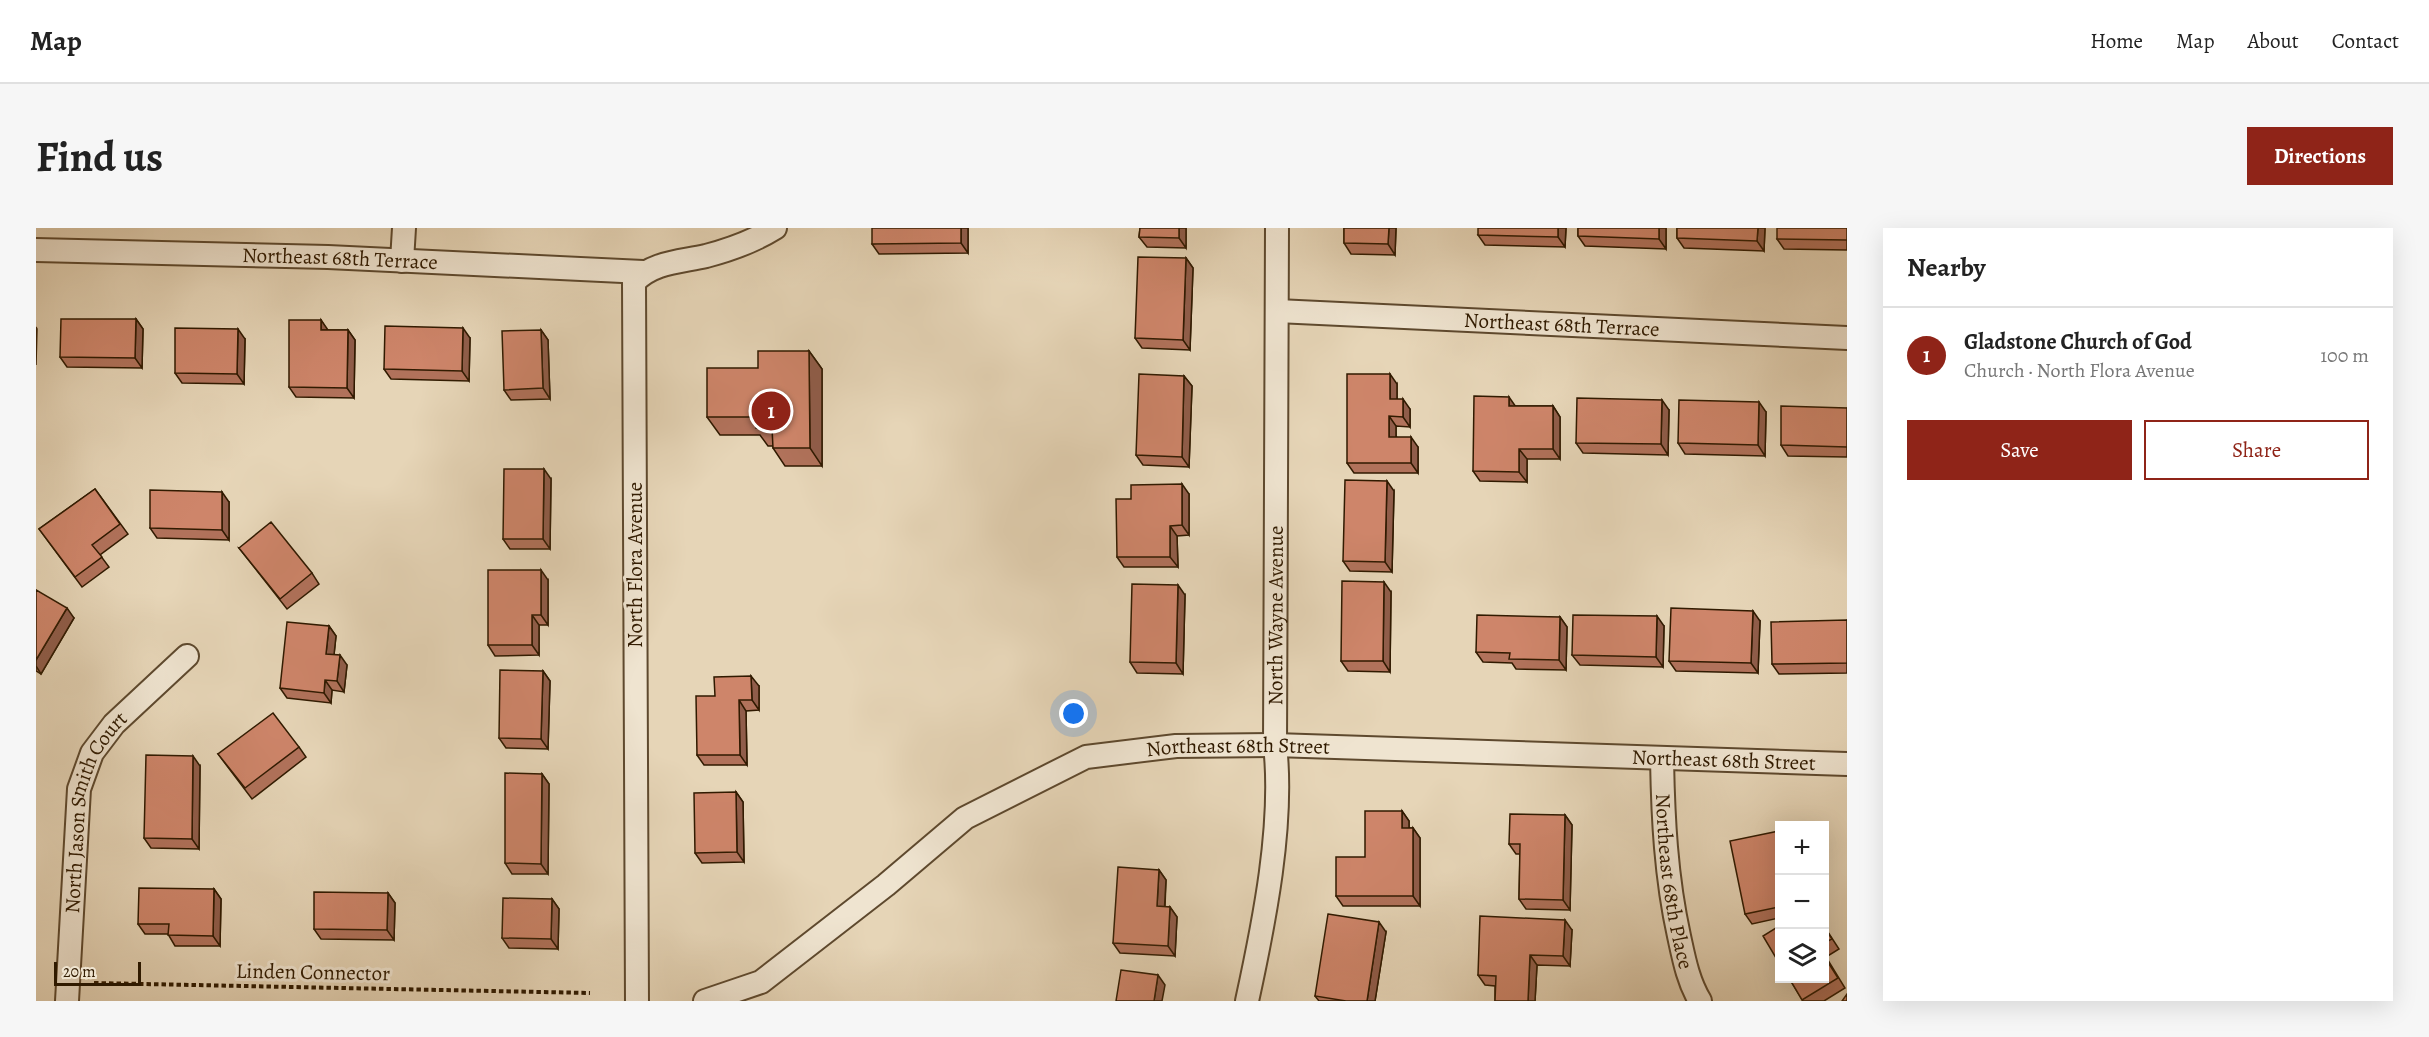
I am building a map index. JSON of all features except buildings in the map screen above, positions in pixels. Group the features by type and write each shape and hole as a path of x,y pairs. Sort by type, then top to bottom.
{"street":[{"path":"402,261 404,228"},
{"path":"644,272 657,266 708,255 749,241 775,228"},
{"name":"North Wayne Avenue","path":"1247,1001 1258,951 1271,862 1278,772 1275,745 1277,228"},
{"name":"Northeast 68th Terrace","path":"36,250 402,261 644,272"},
{"name":"North Flora Avenue","path":"637,1001 634,282 644,272"},
{"name":"Northeast 68th Terrace","path":"1277,311 1847,338"},
{"name":"North Jason Smith Court","path":"68,991 79,789 92,753 114,724 187,656"},
{"name":"Northeast 68th Street","path":"705,1001 761,982 886,885 965,818 1086,757 1176,746 1275,745 1847,764"},
{"name":"Northeast 68th Place","path":"1662,758 1663,827 1670,897 1686,966 1700,1001"}],"path":[{"name":"Linden Connector","path":"68,991 590,993"}],"place":[{"name":"Gladstone Church of God","path":"771,411"}]}
